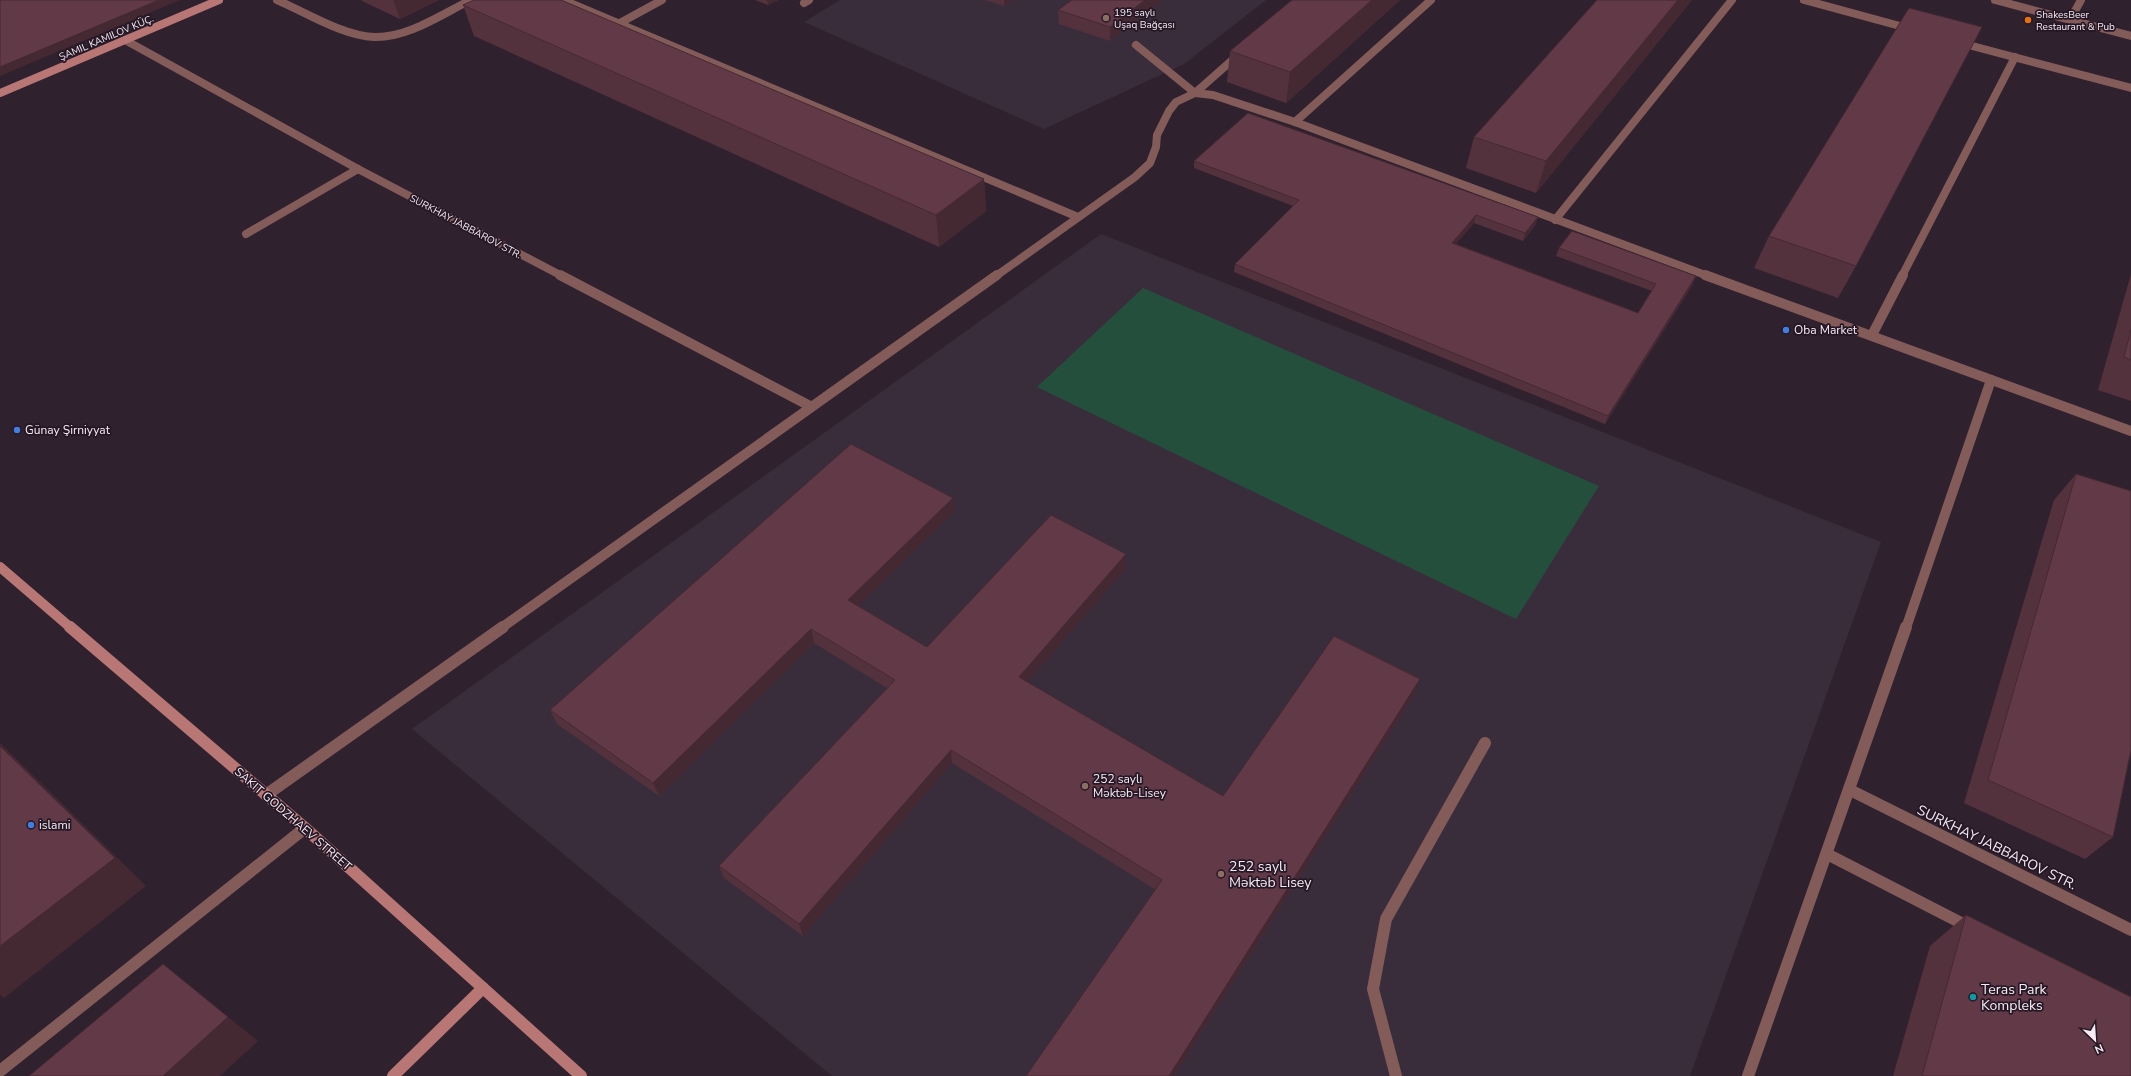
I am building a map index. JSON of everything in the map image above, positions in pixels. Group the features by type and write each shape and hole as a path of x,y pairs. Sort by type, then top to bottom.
{"street":[{"name":"ŞAMIL KAMILOV KÜÇ.","path":"0,93 219,0"},
{"path":"277,0 363,36 382,36 405,31 471,0"},
{"path":"563,0 1078,217"},
{"path":"618,24 662,0"},
{"path":"1296,122 1431,0"},
{"path":"1555,220 1732,0"},
{"path":"1804,0 1917,31"},
{"path":"1995,0 2131,36"},
{"path":"2070,20 2081,0"},
{"name":"SURKHAY JABBAROV STR.","path":"125,40 358,169 810,406"},
{"path":"1955,41 2131,88"},
{"path":"1136,45 1195,93 1213,95 1296,122 1555,220 2131,431"},
{"path":"266,795 810,406 1135,177 1150,163 1156,147 1157,135 1169,111 1176,102 1195,93 1242,52"},
{"path":"1872,335 2015,57"},
{"path":"246,234 358,169"},
{"path":"1748,1076 1850,790 1991,380"},
{"name":"SAKIT GODZHAEV STREET","path":"0,567 305,828 582,1076"},
{"path":"1396,1076 1373,988 1386,919 1486,744"},
{"name":"SURKHAY JABBAROV STR.","path":"1850,790 2131,930"},
{"path":"0,1071 305,828"},
{"path":"1827,854 1982,934"},
{"path":"393,1076 483,988"}],"shaded area":[{"path":"840,0 1266,0 1184,64 1044,129 804,22"},
{"path":"1101,234 1881,542 1690,1076 832,1076 412,729"}],"green space":[{"path":"1143,288 1599,486 1516,619 1037,387"}],"building":[{"path":"0,0 159,0 0,67"},
{"path":"474,0 561,0 984,179 936,215 463,5"},
{"path":"1072,0 1145,0 1110,27 1058,10"},
{"path":"1292,0 1372,0 1290,72 1230,51"},
{"path":"1597,0 1678,0 1546,161 1474,137"},
{"path":"1909,8 1982,27 1856,266 1769,236"},
{"path":"1248,113 1538,217 1525,233 1476,215 1452,243 1638,313 1656,284 1559,248 1572,231 1696,276 1608,416 1235,264 1299,200 1194,161"},
{"path":"2131,330 2131,360 2124,357"},
{"name":"252 saylı Məktəb-Lisey","path":"851,444 953,498 848,600 927,647 1051,515 1126,554 1019,677 1223,796 1334,636 1420,679 1169,1076 1026,1076 1162,880 951,750 799,924 719,866 895,680 811,629 653,783 550,710"},
{"path":"2076,474 2131,491 2131,750 2113,837 1988,780"},
{"path":"0,746 115,858 0,946"},
{"name":"Teras Park Kompleks","path":"1966,915 2131,997 2131,1076 1922,1076"},
{"path":"163,964 228,1017 163,1076 29,1076"}],"place":[{"name":"195 saylı Uşaq Bağçası","path":"1106,18"},
{"name":"ShakesBeer Restaurant & Pub","path":"2028,20"},
{"name":"Oba Market","path":"1786,330"},
{"name":"Günay Şirniyyat","path":"17,430"},
{"name":"252 saylı Məktəb-Lisey","path":"1085,786"},
{"name":"islami","path":"31,825"},
{"name":"252 saylı Məktəb Lisey","path":"1221,874"},
{"name":"Teras Park Kompleks","path":"1973,997"}]}
